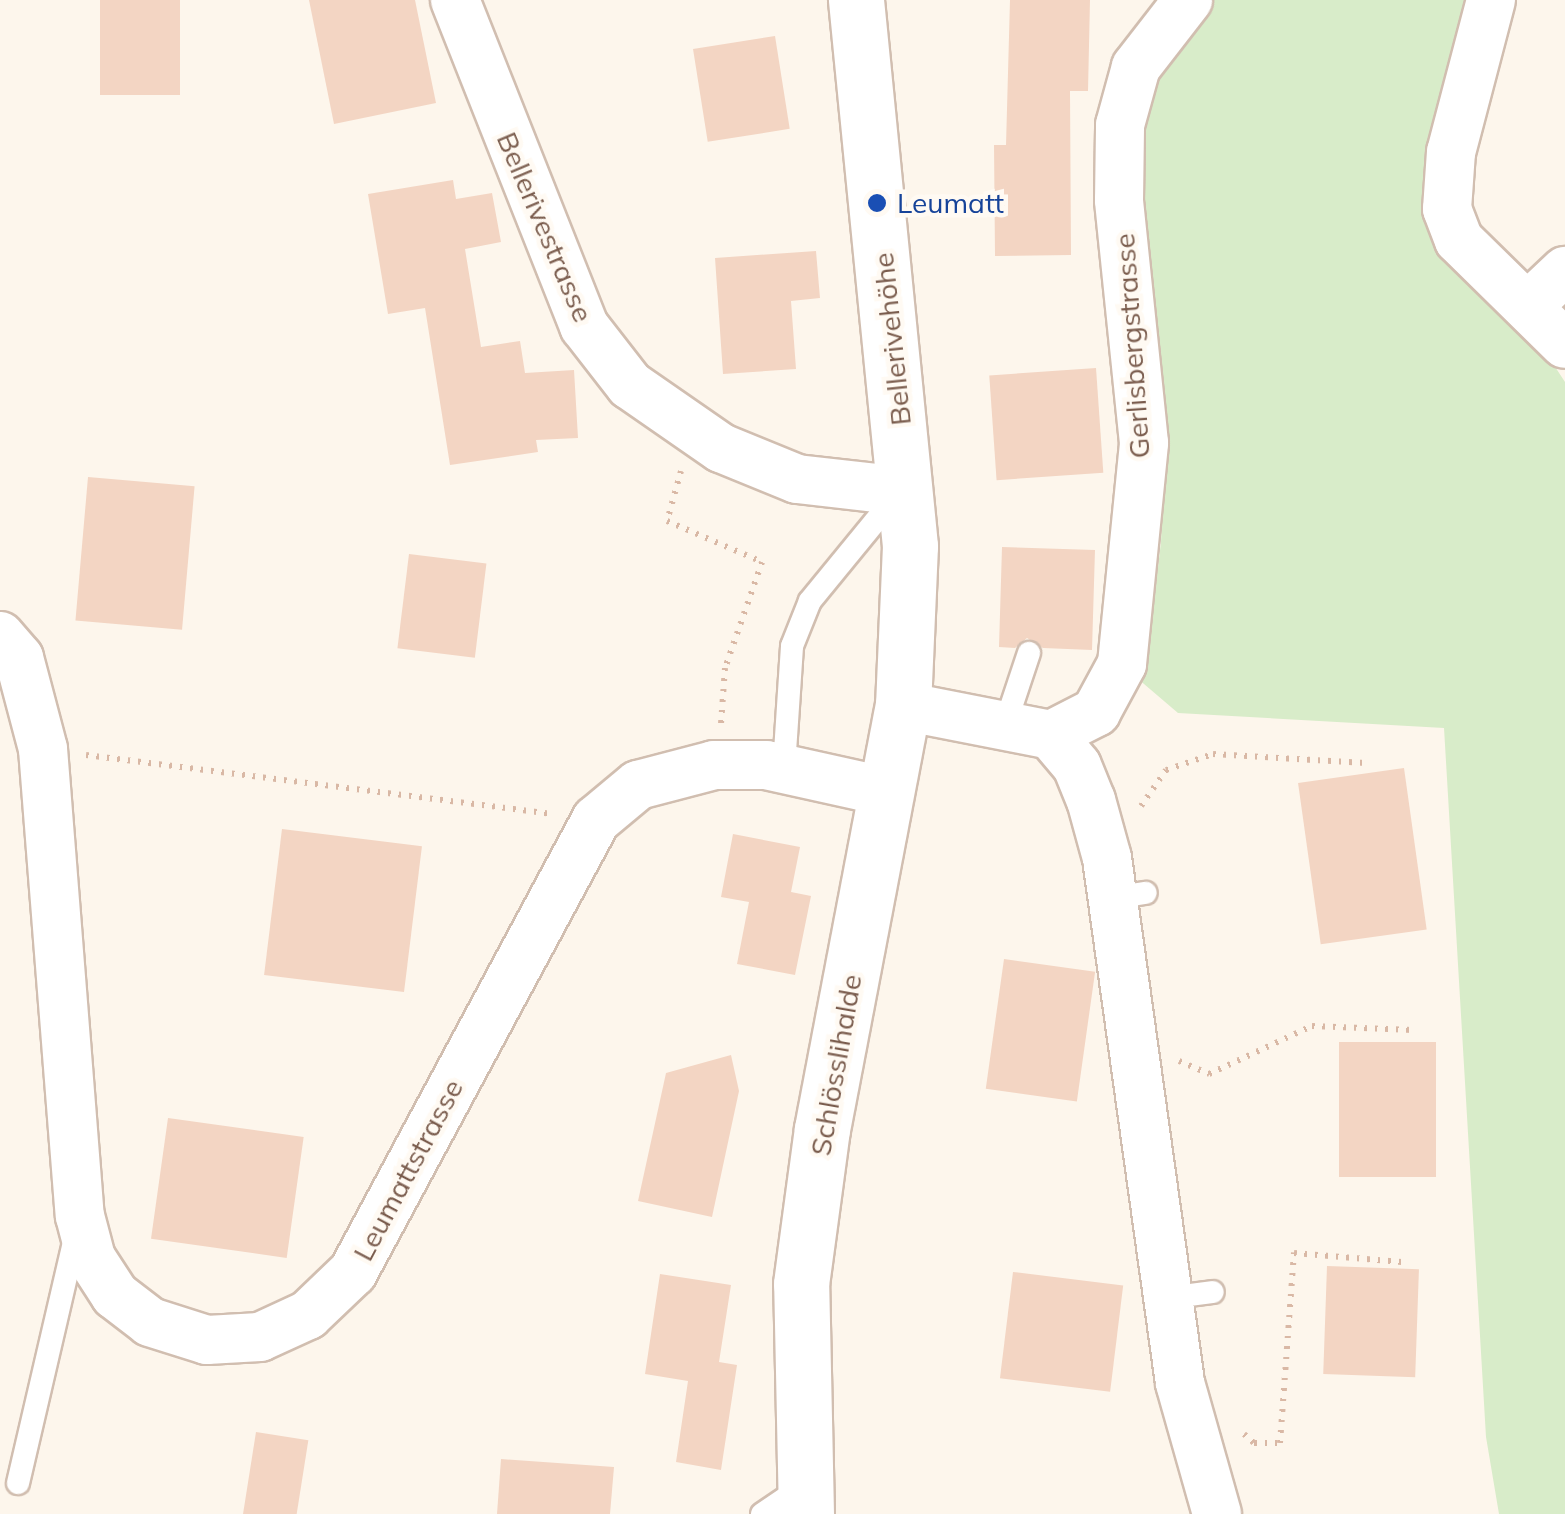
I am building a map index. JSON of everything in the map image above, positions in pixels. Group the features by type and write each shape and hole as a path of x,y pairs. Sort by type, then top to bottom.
{"main road":[{"name":"Bellerivehöhe","path":"856,0 906,481 907,619"},
{"name":"Schlösslihalde","path":"791,1504 801,1284 822,1129 904,706 907,619"}],"street":[{"name":"Bellerivestrasse","path":"455,0 584,326 630,385 693,432 797,480 877,488 906,481"},
{"name":"Gerlisbergstrasse","path":"1051,735 1082,724 1096,712 1122,664 1144,443 1120,200 1120,125 1136,68 1188,0"},
{"path":"1491,0 1451,152 1447,210 1458,240 1565,344"},
{"path":"1529,305 1565,271"},
{"name":"Leumattstrasse","path":"0,636 19,658 43,750 80,1216 90,1258 115,1296 150,1322 208,1340 260,1336 308,1316 353,1272 596,820 638,785 722,765 784,766 888,792"},
{"path":"904,706 1051,735 1077,766 1129,896 1131,1035 1167,1298 1188,1414 1217,1514"}],"lane":[{"path":"784,766 792,646 810,601 906,481"},
{"path":"1004,725 1029,653"},
{"path":"18,1484 80,1216"},
{"path":"1167,1298 1213,1292"}],"path":[{"path":"693,432 667,521 762,562 725,668 722,765"},
{"path":"1129,896 1136,824 1154,780 1176,764 1237,753 1366,763"},
{"path":"79,754 562,816"},
{"path":"1131,1035 1158,1034 1166,1053 1209,1074 1312,1026 1413,1030"},
{"path":"1188,1414 1231,1412 1246,1438 1280,1443 1294,1253 1402,1262"}],"green space":[{"path":"1212,0 1475,0 1431,178 1565,382 1565,1514 1499,1514 1486,1437 1444,728 1178,713 1137,678 1150,634 1161,542 1166,408 1135,176 1151,78"}],"building":[{"path":"100,0 180,0 180,95 100,95"},
{"path":"309,0 415,0 436,103 334,124"},
{"path":"1010,0 1090,0 1088,91 1070,91 1071,255 995,256 994,145 1006,145"},
{"path":"775,36 790,129 708,142 693,49"},
{"path":"453,180 456,199 492,193 501,242 465,249 481,347 520,341 525,373 574,370 578,438 536,440 538,452 450,465 425,308 388,314 368,194"},
{"path":"816,251 820,298 791,301 796,369 723,374 715,258"},
{"path":"1096,368 1103,473 997,480 989,375"},
{"path":"88,477 195,486 182,630 75,620"},
{"path":"1002,547 1095,550 1092,650 1043,648 1027,638 1015,648 999,647"},
{"path":"409,554 486,564 475,658 397,648"},
{"path":"1404,768 1427,929 1321,944 1298,783"},
{"path":"282,829 422,846 404,992 264,975"},
{"path":"733,834 800,847 791,892 811,896 795,975 737,964 749,902 721,897"},
{"path":"1004,959 1095,972 1077,1102 986,1089"},
{"path":"1339,1042 1436,1042 1436,1177 1339,1177"},
{"path":"731,1055 739,1091 712,1217 638,1201 666,1073"},
{"path":"168,1118 304,1137 287,1258 151,1239"},
{"path":"1327,1266 1419,1269 1415,1377 1323,1374"},
{"path":"1013,1272 1123,1286 1110,1392 1000,1378"},
{"path":"660,1274 731,1285 719,1362 737,1365 721,1470 676,1462 688,1381 645,1374"},
{"path":"256,1432 308,1440 297,1514 243,1514"},
{"path":"501,1459 614,1467 610,1514 497,1514"}],"place":[{"name":"Leumatt","path":"877,203"}]}
